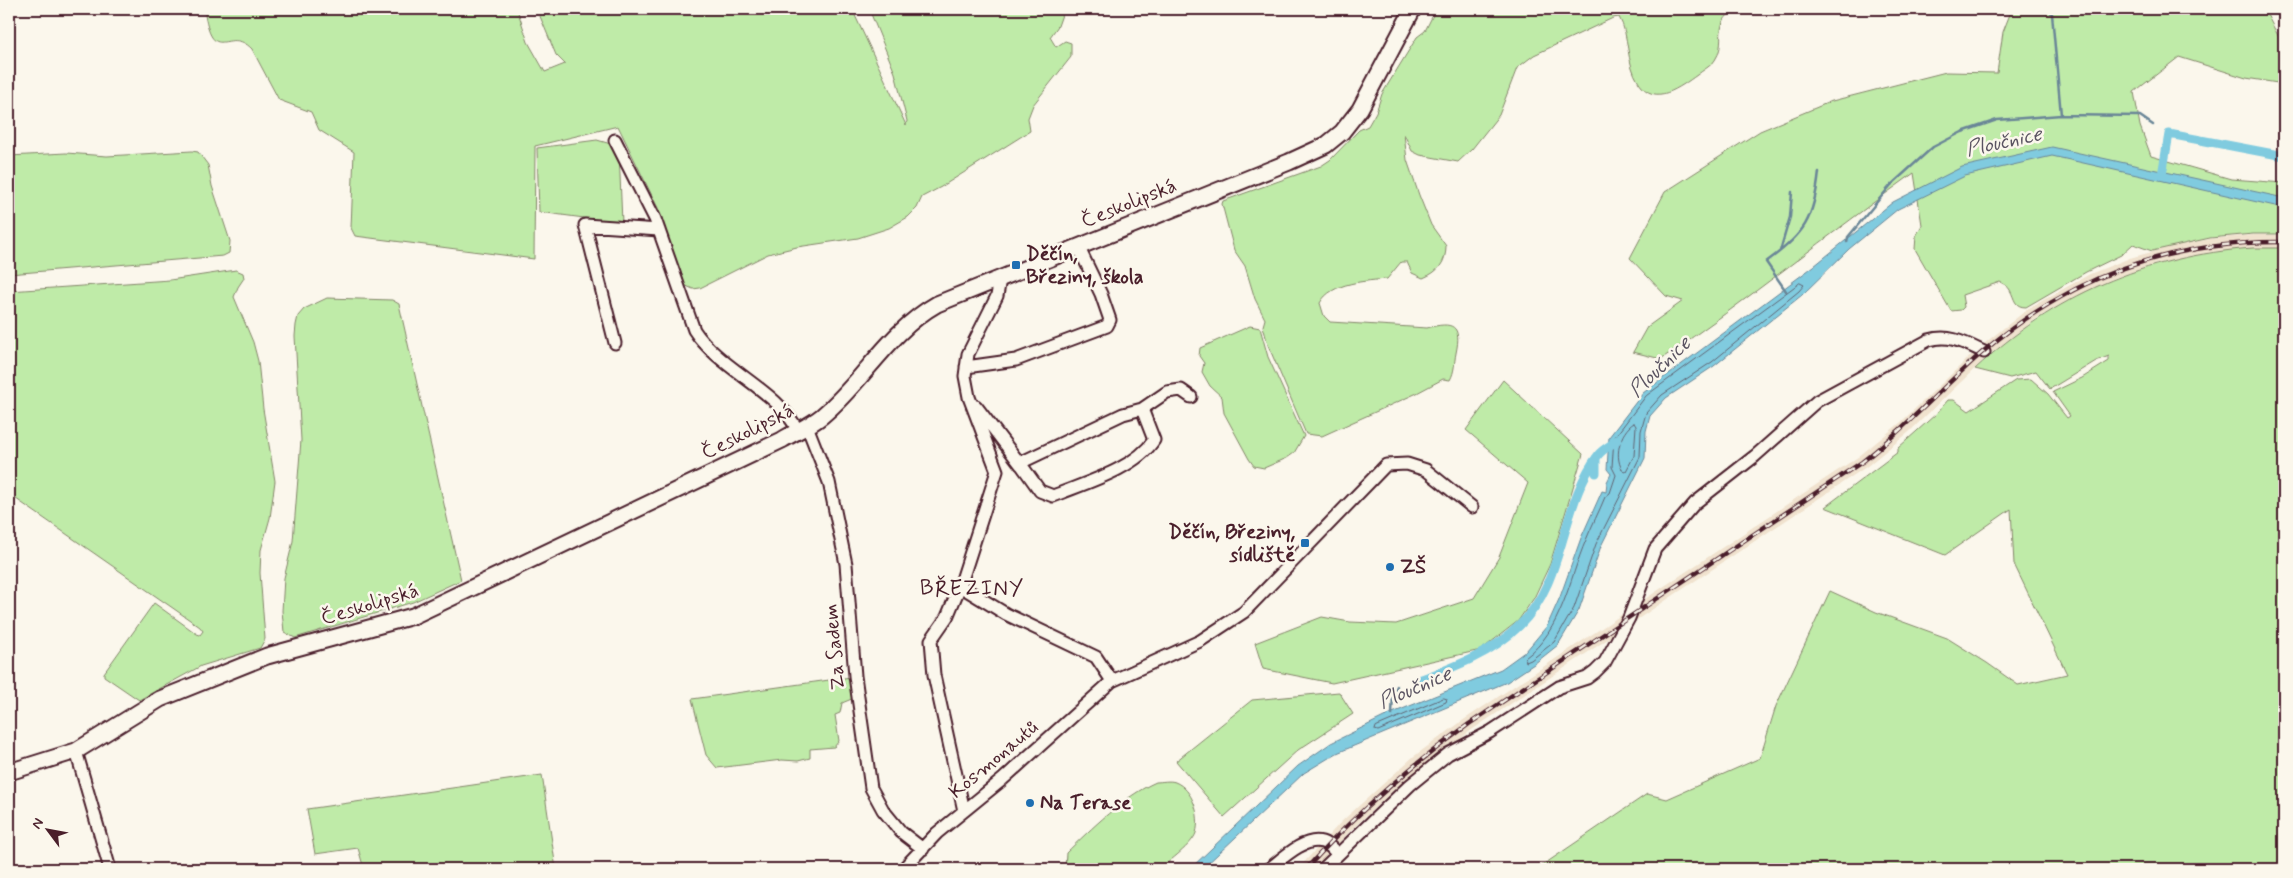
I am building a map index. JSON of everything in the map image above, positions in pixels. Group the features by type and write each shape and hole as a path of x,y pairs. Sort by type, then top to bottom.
{"main road":[{"name":"Českolipská","path":"9,772 76,751 160,699 267,656 413,616 802,429 832,406 902,329 936,304 1289,162 1326,145 1342,132 1360,109 1413,9"}],"street":[{"name":"Za Sadem","path":"615,140 659,230 689,320 702,343 716,357 749,380 802,429 829,482 846,564 855,676 871,788 883,810 901,832 923,849"},
{"path":"615,343 585,226 659,230"},
{"path":"966,367 1016,360 1107,326 1110,320 1101,294 1078,246"},
{"path":"964,811 934,676 931,640 947,617 960,586 997,471 969,397 965,376 968,354 997,296 1000,278"},
{"path":"1323,869 1410,786 1448,754 1490,732 1559,687 1587,678 1595,672 1605,662 1629,618 1647,566 1669,531 1694,502 1755,456 1817,401 1929,340 1942,336 1953,338 1984,352"},
{"path":"1021,465 1020,463 1123,414 1142,409 1167,392 1181,390 1191,397"},
{"path":"969,397 1040,491 1053,496 1123,467 1147,451 1154,440 1142,409"},
{"name":"Kosmonautů","path":"903,869 937,833 1002,780 1112,681 1200,641 1244,612 1386,465 1408,464 1426,470 1472,507"},
{"path":"960,586 1006,614 1096,657 1112,681"},
{"path":"76,751 110,869"},
{"path":"1269,869 1297,848 1313,841 1328,845 1338,854"}],"shaded area":[{"path":"2253,235 2284,235 2284,248 2253,248 2212,252 2156,264 2115,278 2065,302 2036,319 1988,356 1908,433 1866,467 1473,729 1396,788 1350,831 1315,869 1298,869 1341,822 1413,757 1465,719 1858,457 1900,423 1980,347 2029,308 2090,274 2130,258 2173,246 2210,239"}],"green space":[{"path":"204,9 517,9 528,42 545,72 565,64 556,55 537,9 852,9 906,125 907,121 895,73 869,9 1064,9 1058,26 1050,37 1056,47 1065,41 1071,43 1071,57 1033,105 1028,118 1030,131 922,197 917,208 908,217 889,228 858,238 797,247 768,254 700,288 693,289 684,285 658,208 618,126 535,146 534,259 355,236 351,228 354,152 319,130 311,112 279,100 252,49 243,43 236,41 222,42 212,37"},
{"path":"1436,9 1743,9 1730,14 1724,20 1721,29 1720,49 1713,62 1683,85 1668,92 1652,94 1639,83 1629,57 1625,32 1619,17 1613,18 1534,55 1517,68 1499,115 1472,149 1458,162 1420,155 1412,151 1404,134 1407,160 1419,195 1431,225 1446,246 1443,262 1437,270 1423,278 1412,273 1407,262 1401,262 1387,279 1360,282 1341,287 1325,296 1320,303 1324,316 1330,322 1427,328 1443,325 1454,327 1458,336 1458,344 1453,373 1450,380 1443,379 1415,394 1322,436 1306,434 1268,345 1263,326 1265,319 1255,299 1245,266 1234,250 1222,204 1223,201 1321,166 1330,160 1359,130 1368,126 1376,112 1382,94 1417,37 1425,31"},
{"path":"2012,9 2264,9 2284,45 2284,84 2246,78 2179,57 2134,92 2140,126 2151,156 2231,179 2284,183 2284,234 2253,234 2210,238 2152,251 2133,244 2121,255 2086,272 2026,307 2019,306 2006,285 2000,282 1962,295 1964,307 1961,310 1951,311 1915,249 1916,236 1922,225 1914,173 1725,314 1661,359 1633,352 1647,327 1683,301 1666,296 1630,258 1665,192 1760,131 1832,101 1946,72 1997,73 2003,32"},
{"path":"597,140 611,144 619,151 622,223 539,212 537,148"},
{"path":"198,152 208,165 212,186 230,241 229,253 223,256 9,274 9,156 66,153 107,156"},
{"path":"2253,248 2284,248 2284,869 1537,869 1647,794 1667,799 1760,758 1776,706 1830,591 1876,612 1947,638 2018,685 2067,674 2014,564 2011,509 1945,555 1825,507 1898,452 1898,448 1936,414 1948,400 1954,400 1969,411 2016,380 2031,379 2048,394 2067,418 2070,416 2053,392 2082,378 2109,361 2109,356 2096,361 2050,389 2036,371 2010,378 1975,369 2005,343 2069,300 2138,270 2213,252"},
{"path":"236,270 243,273 244,278 234,297 253,342 258,361 263,409 275,481 270,518 261,550 260,573 265,639 260,648 201,666 139,700 104,676 104,673 154,603 197,634 200,635 203,631 200,627 9,494 9,291 170,280"},
{"path":"327,298 392,300 399,304 461,580 413,602 295,638 284,632 282,611 284,578 293,541 301,440 296,325 298,316 304,309"},
{"path":"1250,326 1260,328 1268,357 1304,436 1294,453 1264,468 1254,466 1249,459 1224,413 1222,397 1210,386 1202,372 1204,363 1199,356 1200,348"},
{"path":"1503,380 1583,454 1550,564 1534,598 1518,621 1481,650 1332,683 1263,669 1255,643 1322,617 1350,622 1396,624 1474,598 1499,557 1528,483 1466,430"},
{"path":"851,677 854,698 842,703 840,713 835,715 839,741 834,747 810,749 810,758 798,761 782,760 717,768 706,755 692,699"},
{"path":"1339,692 1353,714 1298,750 1224,817 1176,761 1252,700"},
{"path":"542,775 556,869 364,869 358,848 315,854 307,809"},
{"path":"1173,781 1187,791 1191,797 1196,811 1197,826 1194,838 1185,848 1160,869 1065,869 1066,853 1120,804 1156,782"}],"water":[{"path":"2052,147 2284,198 2284,208 2052,156 1965,176 1898,209 1849,249 1802,295 1714,366 1666,398 1650,416 1646,431 1645,458 1601,546 1579,610 1558,645 1507,682 1337,753 1304,773 1202,869 1190,869 1298,766 1331,743 1390,714 1501,669 1526,651 1547,626 1560,597 1581,538 1602,491 1606,492 1607,482 1611,474 1607,469 1609,437 1643,393 1814,266 1893,202 1962,167"}],"waterway":[{"path":"2049,9 2052,14 2061,115"},
{"name":"Ploučnice","path":"1847,242 1848,237 1891,185 1933,147 1962,132 1997,120 2061,115 2140,116 2153,125"},
{"path":"2162,175 2169,134 2284,156"},
{"path":"1786,291 1766,262 1790,243 1805,224 1814,202 1819,172"},
{"path":"1780,251 1790,217 1792,192"},
{"name":"Ploučnice","path":"1419,680 1485,652 1508,636 1534,608 1546,587 1555,565 1569,519 1586,474 1599,454 1617,440"},
{"path":"1596,458 1596,473"},
{"name":"Ploučnice","path":"1392,715 1393,694 1397,686"}],"railway":[{"path":"1306,869 1363,810 1447,740 1862,462 1894,435 1985,350 2018,324 2052,302 2088,283 2124,268 2162,256 2201,248 2242,243 2284,242"}],"place":[{"name":"Děčín, Březiny, škola","path":"1016,265"},
{"name":"Děčín, Březiny, sídliště","path":"1305,543"},
{"name":"ZŠ","path":"1390,567"},
{"name":"Na Terase","path":"1030,803"}],"district":[{"name":"BŘEZINY","path":"972,589"}]}
